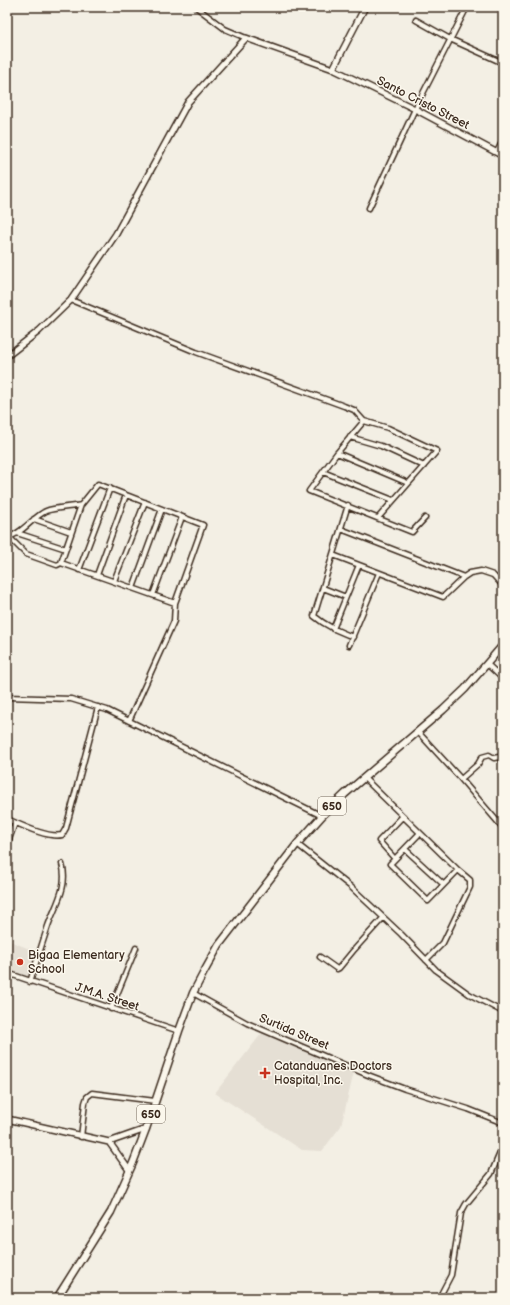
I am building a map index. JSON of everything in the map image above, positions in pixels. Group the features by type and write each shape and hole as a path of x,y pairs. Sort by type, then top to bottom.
{"main road":[{"name":"650","path":"57,1298 111,1212 146,1129 193,993 219,945 296,844 322,816 459,694 503,646"}],"street":[{"path":"7,356 38,331 71,300 116,234 188,102 246,38 225,29 196,7"},
{"path":"333,69 365,7"},
{"path":"369,208 415,109 467,7"},
{"path":"416,20 450,39 503,63"},
{"name":"Santo Cristo Street","path":"246,38 333,69 415,109 503,156"},
{"path":"496,152 503,140"},
{"path":"71,300 196,352 354,410 364,421 388,428 437,451 378,518"},
{"path":"364,421 337,453 309,491 348,505 412,532 425,518"},
{"path":"350,437 381,446 424,466"},
{"path":"337,453 408,483"},
{"path":"323,472 393,500"},
{"path":"61,563 81,505 98,484 203,525 175,603 174,621 129,721"},
{"path":"79,570 110,488"},
{"path":"97,575 126,495"},
{"path":"114,581 145,502"},
{"path":"81,505 47,511 8,538 26,554 57,565 61,563 175,603"},
{"path":"348,505 314,616 333,629 352,637"},
{"path":"132,588 162,509"},
{"path":"153,595 182,517"},
{"path":"34,519 71,532"},
{"path":"341,530 464,577"},
{"path":"17,533 66,549"},
{"path":"333,555 443,597 470,573 481,572 493,575 503,586"},
{"path":"333,629 359,565"},
{"path":"349,645 379,572"},
{"path":"323,588 346,597"},
{"path":"487,664 503,679"},
{"path":"7,696 71,699 98,707 322,816"},
{"path":"7,819 46,834 55,836 62,835 66,828 98,707"},
{"path":"418,732 461,778 503,828"},
{"path":"461,778 478,764 482,757 489,755 494,758 499,757 503,762"},
{"path":"364,778 470,880 470,887 443,943 426,960"},
{"path":"396,859 379,841 403,816"},
{"path":"7,844 15,823"},
{"path":"420,833 390,864 428,901 458,870"},
{"path":"296,844 351,887 441,974 469,994 503,1012"},
{"path":"405,849 443,884"},
{"path":"30,982 48,927 62,892 64,878 62,864"},
{"path":"320,957 337,969 339,968 353,950 384,918"},
{"path":"111,1009 136,948"},
{"name":"J.M.A. Street","path":"7,974 179,1031"},
{"name":"Surtida Street","path":"193,993 247,1023 362,1072 405,1089 468,1109 503,1123"},
{"path":"81,1137 85,1103 87,1097 92,1093 155,1101"},
{"path":"7,1120 109,1142 146,1129"},
{"path":"109,1142 129,1170"},
{"path":"439,1298 449,1280 452,1269 461,1213 466,1204 491,1174 503,1146"}],"shaded area":[{"name":"Bigaa Elementary School","path":"7,940 37,952 28,979 7,971"},
{"path":"262,1033 354,1072 341,1126 322,1151 302,1150 215,1093"}],"place":[{"name":"Bigaa Elementary School","path":"20,962"},
{"name":"Catanduanes Doctors Hospital, Inc.","path":"265,1073"}]}
